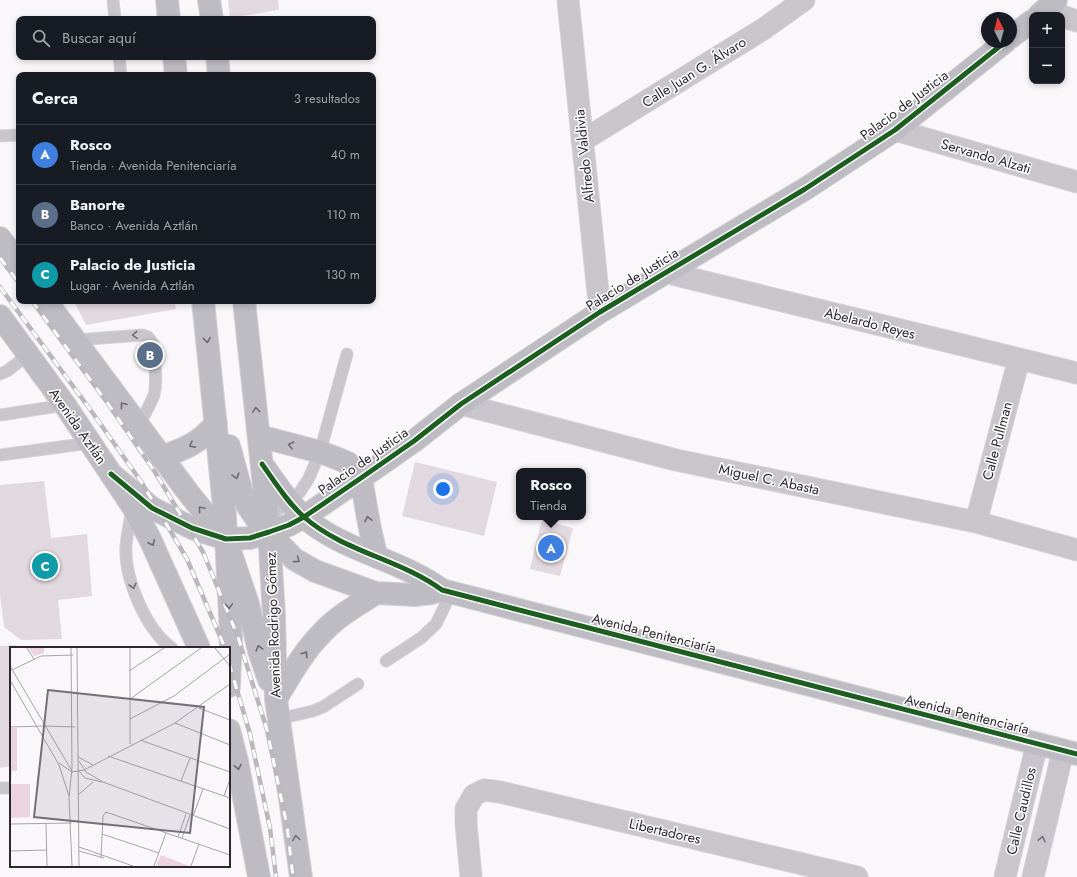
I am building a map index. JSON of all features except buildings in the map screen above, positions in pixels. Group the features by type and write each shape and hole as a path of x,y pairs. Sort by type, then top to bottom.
{"main road":[{"path":"167,0 169,16"},
{"path":"209,0 212,16"},
{"path":"1017,33 1029,25"},
{"name":"Palacio de Justicia","path":"226,539 250,538 268,524 289,525 297,509 361,478 414,441 461,404 600,312 664,272 805,189 895,130 998,48"},
{"path":"174,60 176,72"},
{"path":"216,60 218,72"},
{"path":"48,304 190,495 226,539 248,604 259,651 277,709"},
{"path":"203,304 226,539 231,637 230,662"},
{"name":"Avenida Rodrigo Gómez","path":"244,304 268,524 274,614 277,709 301,877"},
{"name":"Avenida Aztlán","path":"0,316 65,405 132,507 150,539 199,647"},
{"name":"Avenida Penitenciaría","path":"212,384 220,404 233,464 247,504 257,520 268,524 294,559 315,572 376,593 415,595 446,592 1070,752"},
{"path":"162,457 190,446 208,433 216,423"},
{"path":"259,436 320,452 348,463 359,473 372,540 377,557"},
{"name":"Avenida Penitenciaría","path":"262,464 297,509 320,529 346,543 429,581 446,592"},
{"path":"111,474 152,508 164,515 192,528 226,539"},
{"path":"277,709 309,648 322,632 347,612 376,593"},
{"path":"230,736 240,800 259,877"}],"street":[{"name":"Alfredo Valdivia","path":"569,0 600,312"},
{"name":"Calle Juan G. Álvaro","path":"582,141 765,28 804,0"},
{"path":"1065,18 1077,21"},
{"name":"Servando Alzati","path":"895,130 1077,182"},
{"name":"Abelardo Reyes","path":"664,272 1077,374"},
{"name":"Calle Pullman","path":"976,522 1018,359"},
{"name":"Miguel C. Abasta","path":"461,404 676,460 976,522 1077,550"},
{"name":"Calle Caudillos","path":"1005,877 1037,744"},
{"name":"Calle Caudillos","path":"1032,877 1070,752"},
{"name":"Libertadores","path":"471,877 466,809 474,795 484,790 500,792 856,877"}],"lane":[{"path":"113,0 115,16"},
{"path":"119,60 121,72"},
{"path":"0,136 16,135"},
{"path":"75,340 143,335 151,340 153,344 156,383 154,394 139,427"},
{"path":"297,509 300,492 309,478 320,452 347,354"},
{"path":"0,374 7,371 28,355"},
{"path":"0,415 65,405"},
{"path":"0,455 90,443"},
{"path":"132,507 126,547 127,563 136,596 142,610 154,629 171,647"},
{"path":"386,661 421,638 436,624 446,592"},
{"path":"277,709 313,711 323,707 358,684"}],"railway":[{"path":"0,258 16,279"},
{"path":"0,287 142,483 187,559 225,647"},
{"path":"34,304 106,401 155,472 203,552 238,637 267,730 287,826 293,877"},
{"path":"230,666 250,734 270,828 276,877"}],"cycle path":[{"path":"111,474 152,508 192,528 226,539 250,538 289,525 304,517 414,441 461,404 600,312 805,189 895,130 998,48"},
{"path":"262,464 292,505 304,517 320,529 354,547 408,570 426,579 442,590 1077,754"}],"place":[{"name":"Banorte","path":"150,355"},
{"name":"Rosco","path":"551,548"},
{"name":"Palacio de Justicia","path":"45,566"}]}
